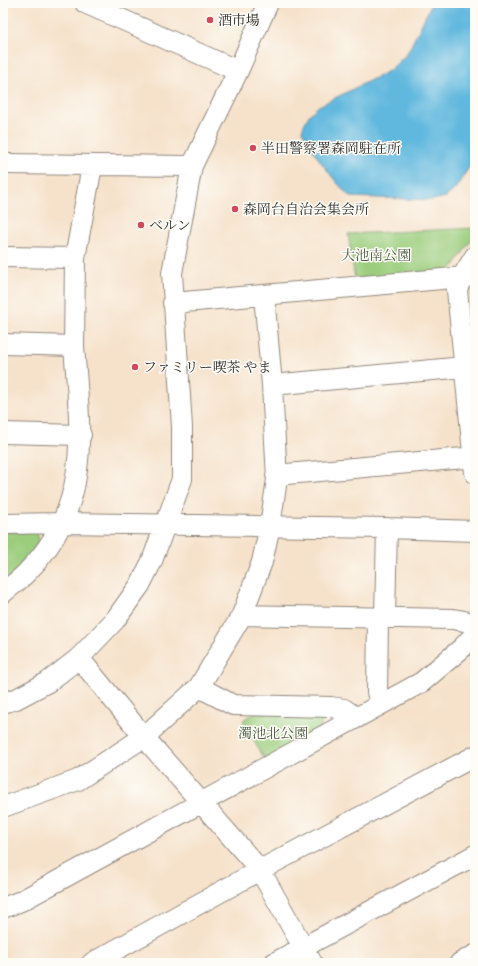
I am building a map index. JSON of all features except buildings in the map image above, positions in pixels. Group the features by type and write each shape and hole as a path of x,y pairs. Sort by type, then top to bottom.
{"street":[{"path":"86,3 238,71"},
{"path":"3,703 16,699 48,682 79,658 115,620 140,585 152,561 182,479 182,427 172,273 192,166 238,71 268,3"},
{"path":"3,164 192,166"},
{"path":"3,594 28,572 45,552 62,523 76,482 81,435 74,346 75,258 92,166"},
{"path":"3,256 75,258"},
{"path":"276,475 475,463 470,367 458,290 469,277 475,256"},
{"path":"173,303 469,277"},
{"path":"3,807 78,780 144,737 199,686 242,615 262,562 270,526 276,475 272,385 264,295"},
{"path":"3,344 74,346"},
{"path":"272,385 470,367"},
{"path":"3,433 81,435"},
{"path":"3,524 62,523 270,526 475,531"},
{"path":"380,705 377,692 387,528"},
{"path":"242,615 453,619 475,623"},
{"path":"3,908 69,875 200,801 422,682 462,648 475,634"},
{"path":"79,658 144,737 260,870 308,955"},
{"path":"199,686 233,705 331,707 344,709 357,718"},
{"path":"92,963 260,870 475,756"},
{"path":"274,963 308,955 475,855"},
{"path":"460,963 475,955"}],"green space":[{"name":"大池南公園","path":"475,228 475,235 450,271 355,279 348,234"},
{"path":"3,532 37,532 39,541 25,565 3,581"},
{"name":"濁池北公園","path":"254,713 312,713 322,720 320,730 271,758 262,756 243,720"}],"water":[{"path":"432,3 475,3 475,158 455,189 446,197 432,200 350,197 336,182 317,157 302,130 307,119 316,108 389,71 407,54"}],"place":[{"name":"酒市場","path":"210,20"},
{"name":"半田警察署森岡駐在所","path":"253,148"},
{"name":"森岡台自治会集会所","path":"235,209"},
{"name":"ベルン","path":"141,225"},
{"name":"ファミリー喫茶 やま","path":"135,367"}]}
